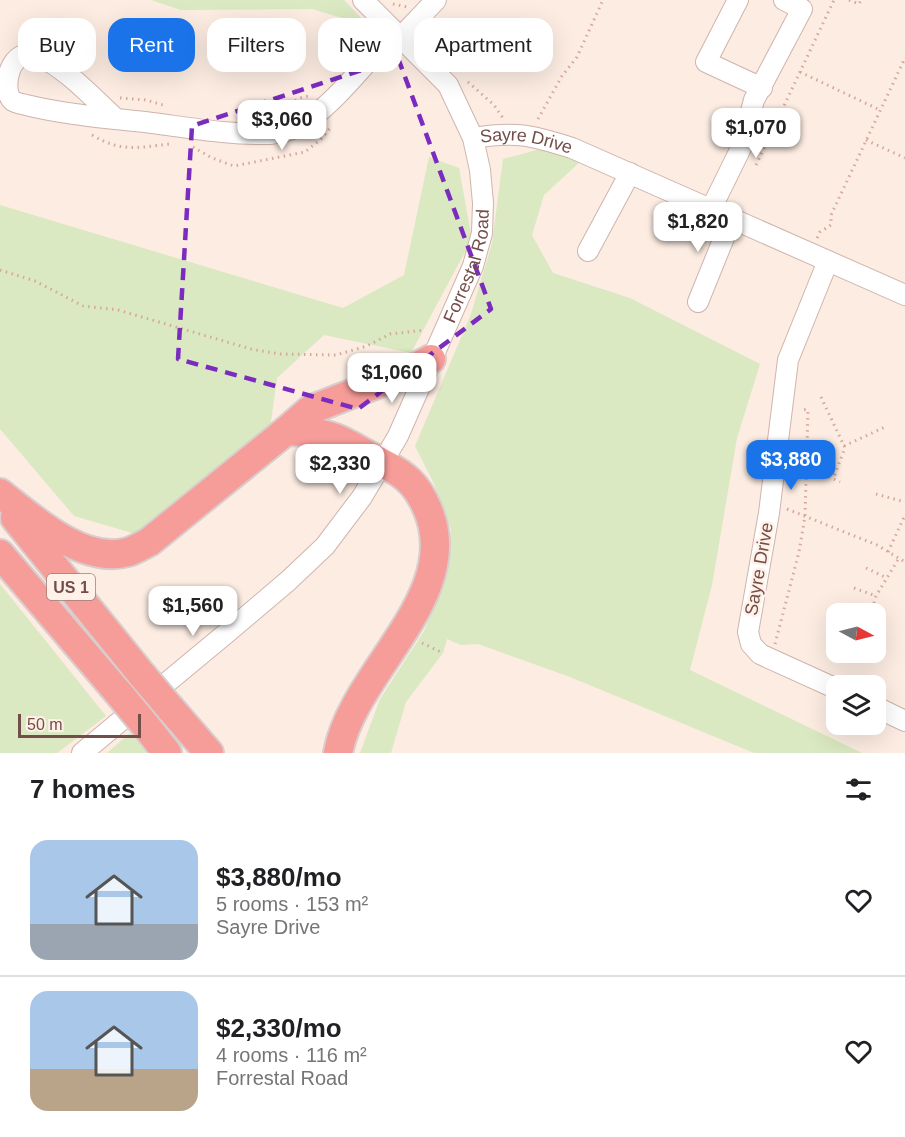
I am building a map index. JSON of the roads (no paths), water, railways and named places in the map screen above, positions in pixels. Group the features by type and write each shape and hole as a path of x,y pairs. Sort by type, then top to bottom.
{"highway":[{"path":"0,493 45,528 81,547 104,554 128,552 150,542 310,410 399,375 431,359"},
{"path":"286,431 338,439 400,472 413,484 423,500 431,518 435,536 434,566 424,592 357,704 338,753"},
{"name":"US 1","path":"0,500 142,675 209,753"},
{"name":"US 1","path":"0,554 167,753"}],"street":[{"name":"Sayre Drive","path":"363,0 380,18"},
{"path":"738,0 706,62 762,88"},
{"path":"711,209 741,148 754,100 802,9 784,0"},
{"path":"402,31 431,5"},
{"name":"Sayre Drive","path":"402,40 448,85 473,138 502,133 530,135 572,148 828,261 903,289"},
{"path":"116,118 66,74 39,57 23,55 15,59 7,69 4,88 12,101 49,110 221,131 280,133 296,128 319,112 360,72"},
{"name":"Forrestal Road","path":"82,753 288,581 325,546 363,497 398,436 473,266 482,233 483,203 480,170 473,138"},
{"path":"588,251 630,173"},
{"path":"698,302 732,218"},
{"name":"Sayre Drive","path":"826,684 760,654 751,644 748,632 769,513 788,360 828,261"},
{"path":"886,712 905,721"}]}
